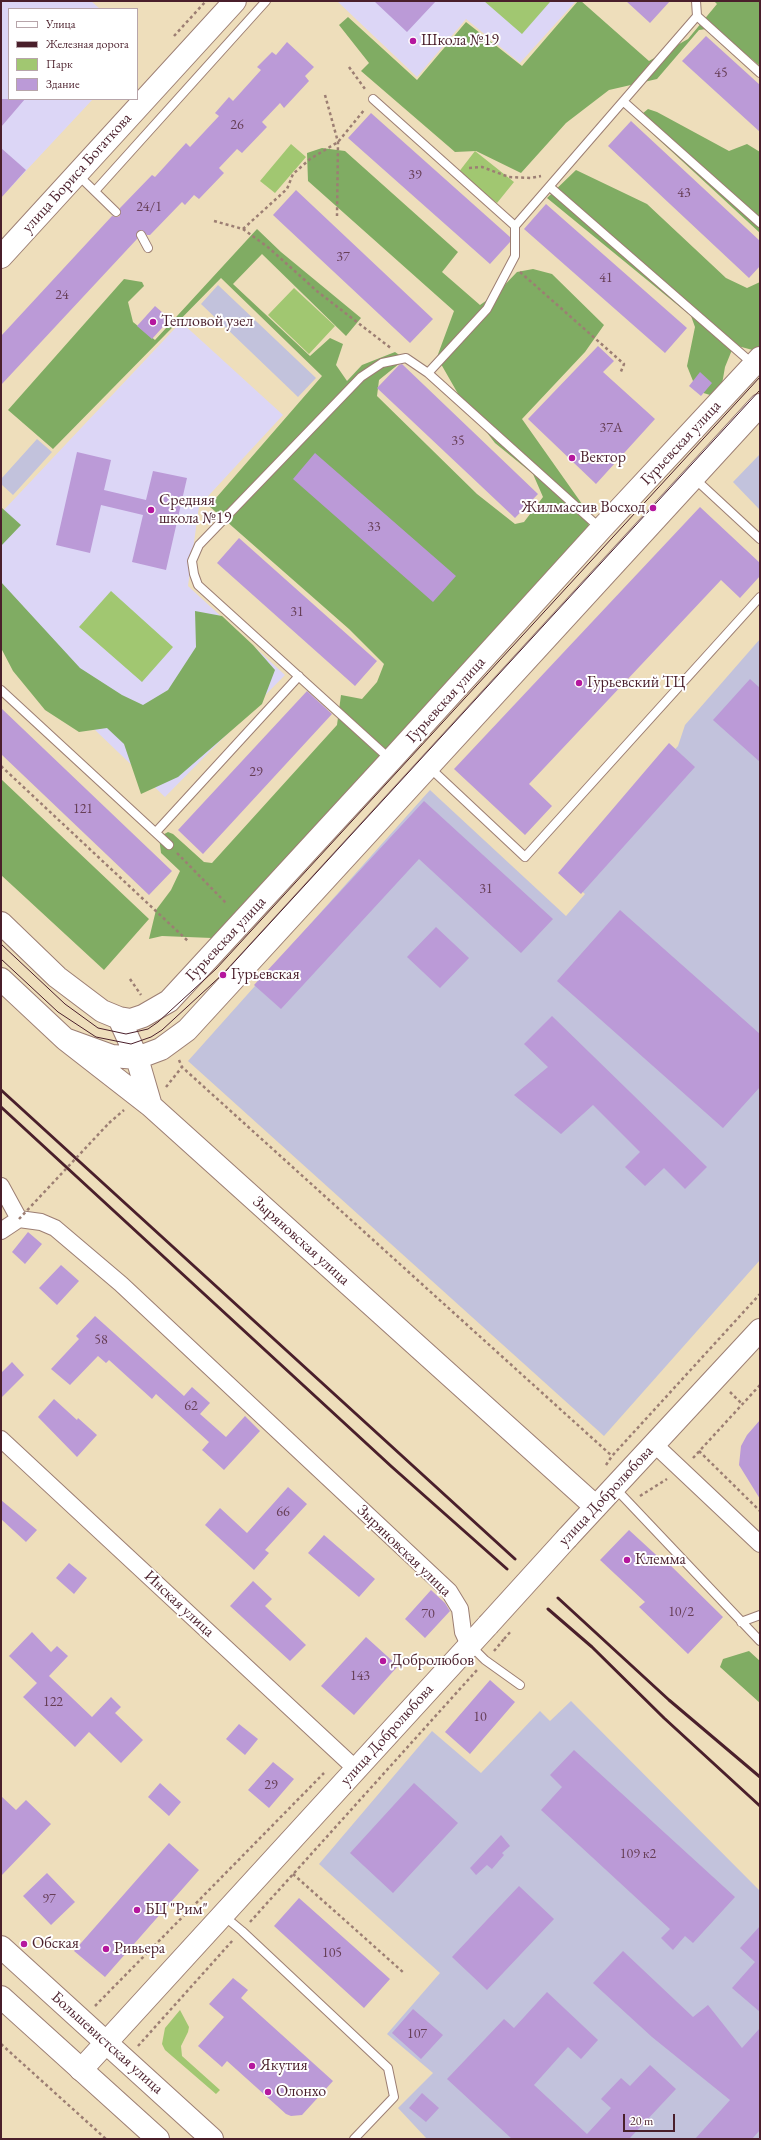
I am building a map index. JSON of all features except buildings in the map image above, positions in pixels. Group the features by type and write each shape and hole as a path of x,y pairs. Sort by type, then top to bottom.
{"main road":[{"name":"улица Бориса Богаткова","path":"1,257 235,1"},
{"name":"Гурьевская улица","path":"119,1018 132,1020 153,1012 169,1001 601,529 757,362"},
{"name":"Гурьевская улица","path":"137,1058 149,1055 170,1043 197,1021 760,405"},
{"path":"1,923 57,977 102,1011 119,1018 137,1058 151,1106"},
{"name":"Зыряновская улица","path":"1,980 65,1039 151,1106 596,1507"},
{"path":"65,1039 112,1056 137,1058"},
{"name":"улица Добролюбова","path":"81,2070 223,1915 349,1762 470,1645 760,1330"},
{"name":"Большевистская улица","path":"1,1947 105,2044 212,2139"},
{"path":"1,1997 158,2139"}],"street":[{"path":"1,1186 19,1219 1,1231"},
{"name":"Зыряновская улица","path":"19,1219 42,1222 54,1228 120,1284 443,1585 460,1610 463,1632 470,1645"},
{"name":"Инская улица","path":"1,1439 349,1762"},
{"path":"654,1444 760,1544"}],"lane":[{"path":"95,191 266,1"},
{"path":"696,1 697,16 760,73"},
{"path":"428,373 487,309 515,256 515,226 697,16"},
{"path":"373,99 515,226"},
{"path":"624,102 760,223"},
{"path":"77,174 116,212"},
{"path":"550,186 757,362"},
{"path":"141,235 148,248"},
{"path":"391,760 198,585 194,574 192,561 199,545 361,377 382,363 406,358 428,373 601,529"},
{"path":"693,477 760,539"},
{"path":"429,767 525,857 760,597"},
{"path":"156,832 299,676"},
{"path":"1,690 169,845"},
{"path":"614,1488 760,1641"},
{"path":"742,1622 760,1615"},
{"path":"470,1645 485,1660 520,1685"},
{"path":"223,1915 388,2068 394,2097 354,2139"}],"path":[{"path":"243,228 287,188 293,174 310,158 338,142 373,99 349,67"},
{"path":"325,95 338,142 337,216"},
{"path":"450,168 482,167 509,176 531,178 563,172"},
{"path":"214,221 243,228 269,248 318,292 380,341 406,358"},
{"path":"511,264 624,364 620,374"},
{"path":"1,766 189,942"},
{"path":"169,845 226,903"},
{"path":"130,979 153,1012"},
{"path":"170,1043 182,1067 612,1456"},
{"path":"19,1219 109,1123"},
{"path":"604,1467 612,1456 760,1294"},
{"path":"699,1451 760,1510"},
{"path":"138,2046 504,1640"},
{"path":"93,2008 349,1762"},
{"path":"293,1874 404,1972"},
{"path":"1,2044 106,2139"}],"shaded area":[{"path":"1,1 91,1 99,8 8,8 8,100 92,100 9,189 6,185 1,191"},
{"name":"Школа №19","path":"337,1 576,1 520,63 466,19 417,77"},
{"path":"218,285 316,378 298,397 201,304"},
{"path":"181,322 283,415 199,506 188,586 285,675 165,797 1,640 1,513"},
{"path":"37,439 52,452 13,495 1,484 1,479"},
{"path":"760,454 760,510 733,482"},
{"path":"760,639 760,1260 604,1436 188,1061 430,790 566,916 585,894 563,875 678,746 685,725"},
{"path":"571,1701 760,1891 760,2139 427,2139 398,2108 433,2073 387,2034 440,1973 319,1864 432,1731 481,1773 540,1711 550,1721"}],"green space":[{"path":"484,1 549,1 550,2 522,34"},
{"path":"578,1 581,1 649,61 688,39 717,4 714,1 760,1 760,66 714,28 699,30 657,79 609,90 566,123 521,173 476,151 455,152 361,71 369,63 339,25 348,17 417,80 466,22 522,66"},
{"path":"648,109 657,112 729,151 747,144 760,152 760,233 642,124 642,114"},
{"path":"291,144 306,157 275,193 260,181"},
{"path":"322,148 345,151 458,252 442,272 480,305 496,294 517,272 533,269 552,274 604,325 585,352 522,419 587,511 589,528 212,938 162,936 149,939 156,910 171,890 180,871 161,853 159,837 168,832 173,834 204,862 212,863 337,725 341,695 362,699 377,682 384,664 349,629 209,506 322,376 221,278 53,449 8,410 124,279 142,282 144,286 128,302 133,322 155,340 257,229 281,252 361,318 346,336 262,254 233,284 310,356 330,338 343,344 336,365 347,381 362,365 395,352 405,359 379,380 377,396 477,494 515,524 524,522 543,497 533,474 495,443 461,399 437,357 454,311 308,181 307,153"},
{"path":"475,151 514,182 497,203 458,173"},
{"path":"576,170 647,204 726,278 747,288 760,282 760,352 734,345 725,367 721,390 710,395 697,391 687,366 695,327 691,316 547,198"},
{"path":"294,288 335,326 309,354 268,315"},
{"path":"2,508 21,525 1,546 1,509"},
{"path":"1,582 80,668 122,695 143,705 168,690 196,647 195,611 222,616 253,645 275,670 262,704 178,777 141,794 124,744 107,728 79,732 45,710 13,671 1,648"},
{"path":"111,591 173,647 142,682 79,627"},
{"path":"1,779 149,919 104,970 1,875"},
{"path":"749,1651 760,1661 760,1703 720,1667 723,1659"},
{"path":"180,2010 189,2027 181,2046 182,2056 220,2090 216,2094 165,2050 162,2044 165,2028"}],"tram line":[{"path":"1,944 65,1004 98,1028 126,1034 148,1029 158,1022 216,969 760,377"},
{"path":"1,959 58,1012 96,1037 131,1044 151,1037 162,1030 225,972 760,390"}],"railway":[{"path":"1,1090 515,1559"},
{"path":"1,1107 392,1467 507,1569"},
{"path":"558,1598 669,1700 760,1777"},
{"path":"548,1609 592,1647 664,1718 760,1806"}],"place":[{"name":"Школа №19","path":"413,41"},
{"name":"Тепловой узел","path":"153,322"},
{"name":"Вектор","path":"572,458"},
{"name":"Жилмассив Восход","path":"653,508"},
{"name":"Средняя школа №19","path":"151,510"},
{"name":"Гурьевский ТЦ","path":"579,683"},
{"name":"Гурьевская","path":"223,975"},
{"name":"Клемма","path":"627,1560"},
{"name":"Добролюбов","path":"383,1661"},
{"name":"БЦ \"Рим\"","path":"137,1910"},
{"name":"Обская","path":"24,1944"},
{"name":"Ривьера","path":"106,1949"},
{"name":"Якутия","path":"252,2066"},
{"name":"Олонхо","path":"268,2092"}]}
